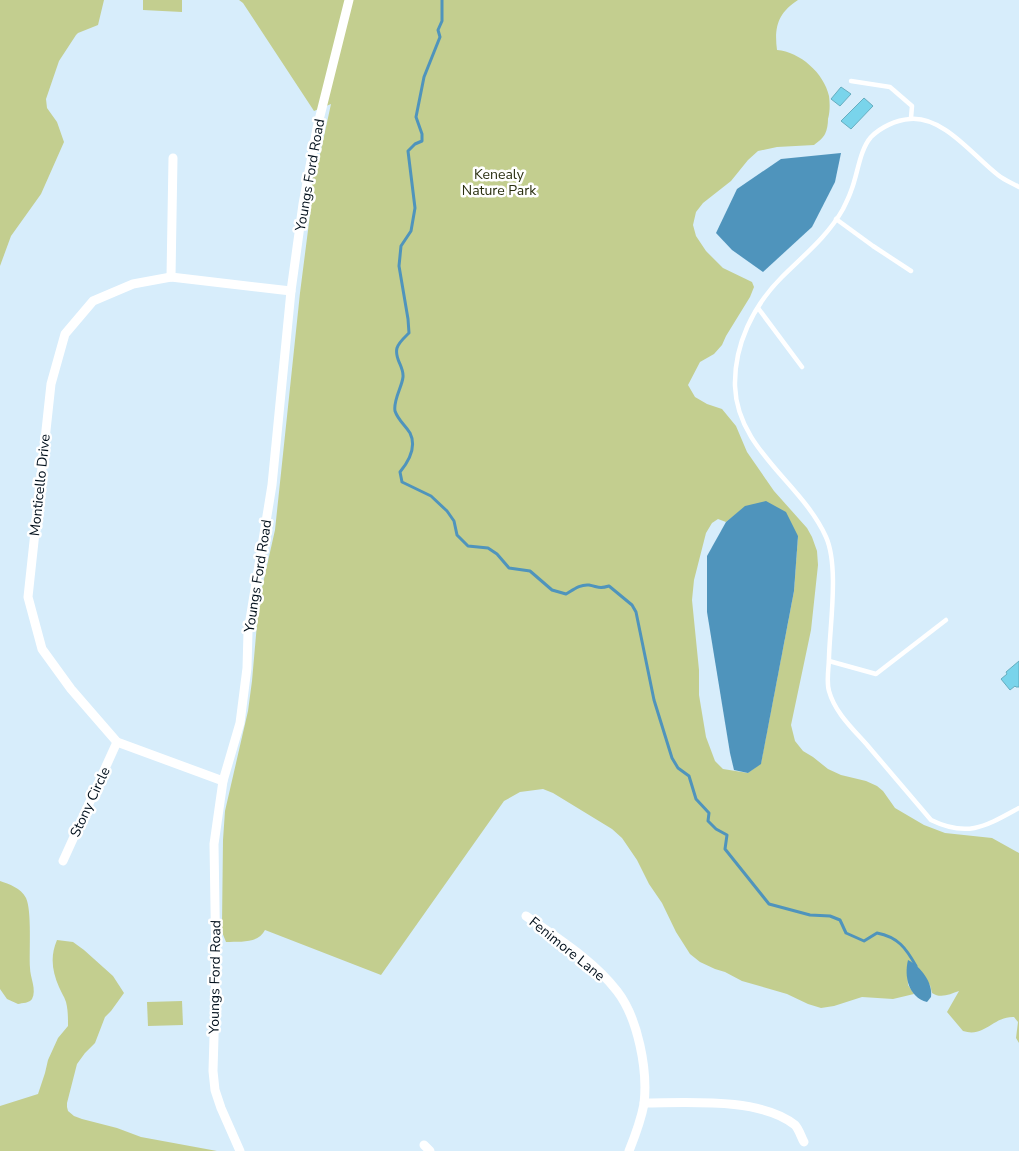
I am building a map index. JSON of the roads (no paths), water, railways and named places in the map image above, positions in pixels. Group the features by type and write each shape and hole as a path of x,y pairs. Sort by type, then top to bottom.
{"street":[{"name":"Youngs Ford Road","path":"240,1151 221,1108 215,1090 213,1071 216,969 214,844 223,782 240,723 247,668 248,632 272,485 291,291 303,204 317,128 349,0"},
{"path":"171,277 173,158"},
{"name":"Monticello Drive","path":"223,782 117,742 71,689 42,649 28,597 51,384 65,334 93,301 133,284 171,277 291,291"},
{"name":"Stony Circle","path":"63,861 117,742"},
{"name":"Fenimore Lane","path":"526,916 592,966 617,992 634,1023 644,1065 644,1102 639,1126 629,1151"},
{"path":"644,1102 727,1104 770,1112 796,1126 804,1142"}],"lane":[{"path":"851,81 890,87 912,106 911,118"},
{"path":"1019,187 998,175 950,133 926,121 911,118 882,127 870,138 860,158 852,191 836,219 814,245 779,280 751,318 742,339 735,387 739,409 747,430 760,450 817,519 828,540 833,565 829,691 839,712 931,820 944,826 963,830 982,826 1019,808"},
{"path":"836,219 911,271"},
{"path":"758,308 802,366"},
{"path":"829,661 876,674 946,620"}],"water":[{"path":"841,153 835,182 812,227 763,272 732,250 716,233 737,189 781,159"},
{"path":"766,501 786,512 798,536 794,591 761,764 748,773 734,770 730,753 707,612 707,556 726,522 745,506"},
{"path":"908,960 921,970 928,980 931,997 927,1002 915,996 909,985 907,979"}],"waterway":[{"path":"442,0 442,21 438,30 440,37 424,77 416,117 422,134 422,141 415,144 408,151 415,208 411,231 401,246 399,266 409,333 401,342 396,352 403,377 396,398 395,411 410,433 413,443 409,459 400,472 402,482 431,496 447,511 454,521 457,535 468,546 488,548 497,554 509,568 530,571 552,590 566,594 583,585 601,588 609,586 632,605 636,612 654,700 672,758 678,768 689,776 696,799 709,813 708,821 716,829 727,835 725,849 769,904 810,915 830,916 840,920 846,933 864,941 877,933 891,937 901,944 916,966"}],"park label":[{"name":"Kenealy Nature Park","path":"499,182"}]}
